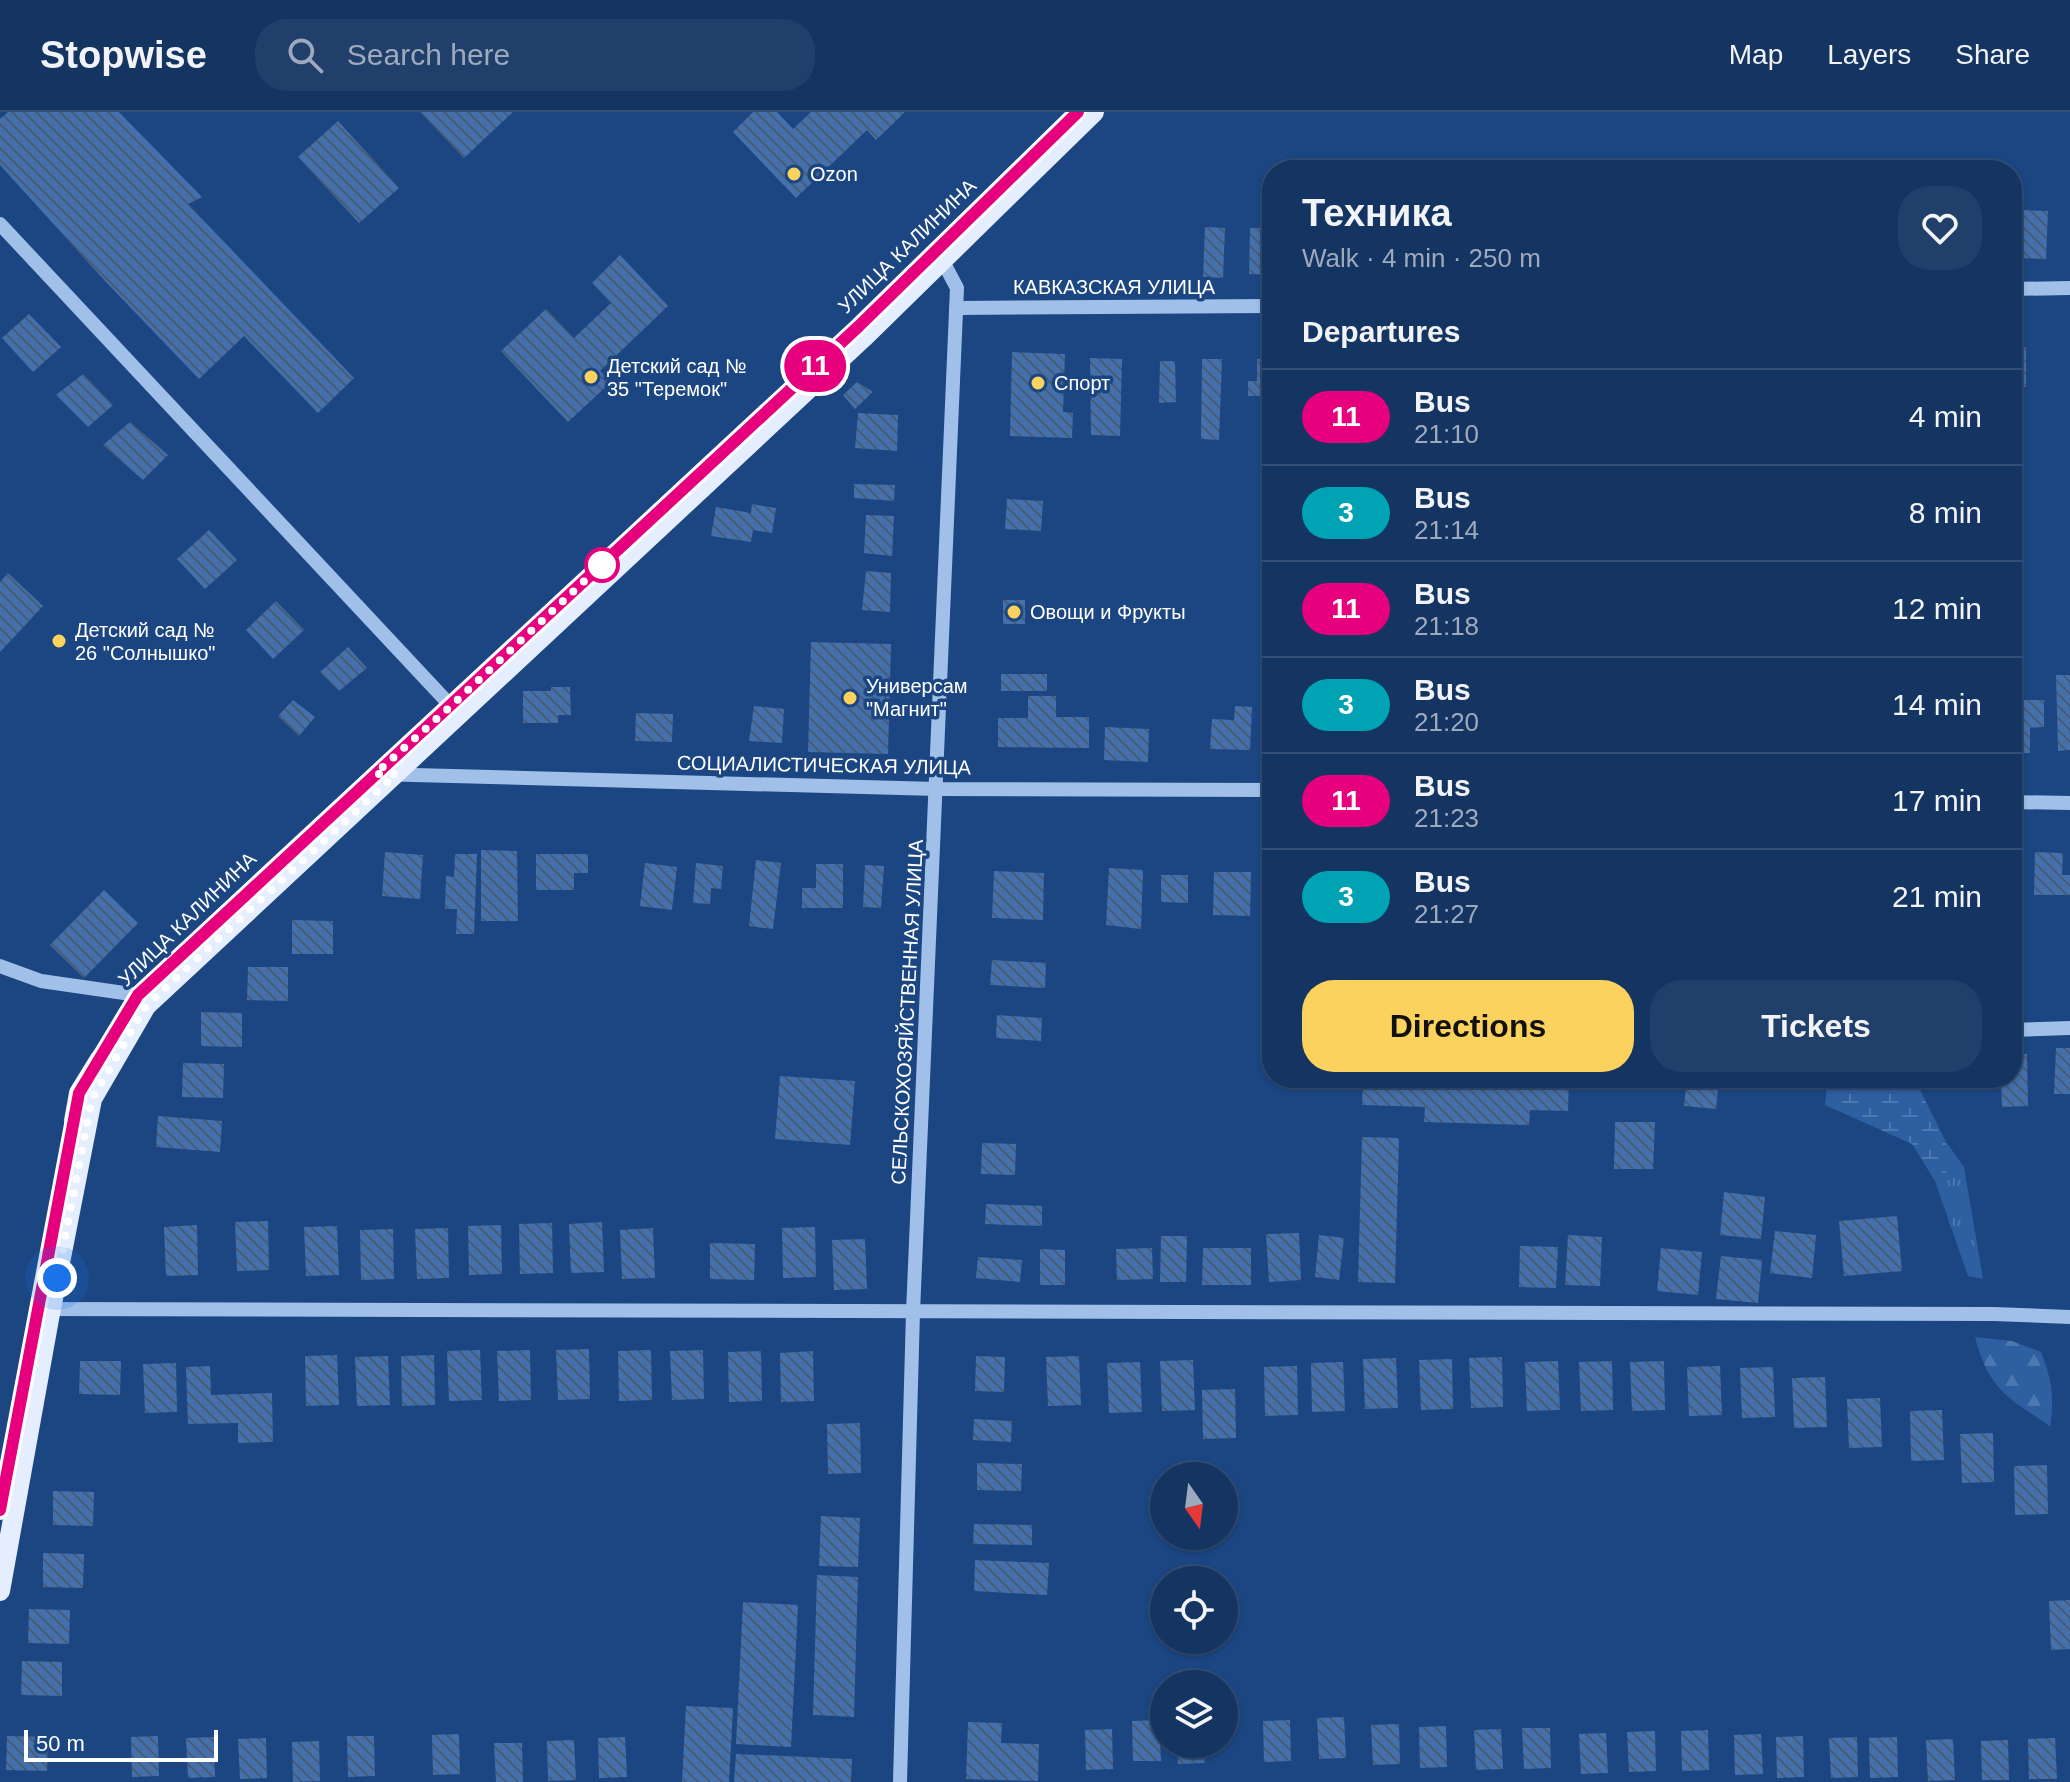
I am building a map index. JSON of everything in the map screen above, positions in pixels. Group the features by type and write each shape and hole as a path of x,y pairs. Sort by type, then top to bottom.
{"main road":[{"name":"УЛИЦА КАЛИНИНА","path":"0,1510 45,1308 79,1093 138,995 386,774 451,706 712,461 940,255 1078,112"},
{"path":"0,1591 45,1308 92,1099 146,1006 386,774 462,709 863,338 940,255 1094,112"}],"street":[{"path":"0,224 451,706"},
{"name":"СЕЛЬСКОХОЗЯЙСТВЕННАЯ УЛИЦА","path":"900,1782 913,1312 957,288 940,255"},
{"path":"2022,289 2070,288"},
{"name":"КАВКАЗСКАЯ УЛИЦА","path":"956,308 1262,306"},
{"name":"СОЦИАЛИСТИЧЕСКАЯ УЛИЦА","path":"386,774 937,789 1262,790"},
{"path":"2022,802 2070,803"},
{"path":"0,966 41,981 138,995"},
{"path":"2022,1030 2070,1028"},
{"path":"45,1308 1994,1314 2070,1317"}],"green space":[{"path":"1827,1088 1919,1088 1946,1142 1946,1183 1935,1181 1912,1144 1825,1105"},
{"path":"1946,1142 1964,1167 1983,1279 1968,1276 1935,1181 1946,1182"},
{"path":"1975,1337 2012,1341 2041,1352 2051,1388 2050,1426 2011,1399 1994,1381 1980,1355"}],"building":[{"path":"8,112 119,112 202,197 188,204 354,378 318,413 244,336 199,379 0,165 0,119"},
{"path":"420,112 513,112 464,158"},
{"path":"753,112 777,112 793,129 811,112 905,112 876,140 867,130 796,198 733,132"},
{"path":"338,121 399,188 359,223 298,157"},
{"path":"2022,210 2048,211 2046,259 2022,258"},
{"path":"1205,227 1225,228 1223,278 1203,277"},
{"path":"1250,228 1262,228 1262,275 1249,274"},
{"path":"620,255 668,306 600,371 611,382 568,422 501,351 546,309 574,338 611,303 592,283"},
{"path":"29,314 61,347 33,372 2,338"},
{"path":"2022,347 2026,347 2026,387 2022,387"},
{"name":"Спорт","path":"1012,352 1065,354 1063,412 1073,413 1072,438 1010,436"},
{"path":"1090,358 1122,359 1120,436 1091,435"},
{"path":"1202,359 1222,359 1219,440 1201,439"},
{"path":"1257,359 1262,359 1262,396 1248,396 1248,381 1257,381"},
{"path":"1160,361 1175,361 1176,402 1159,403"},
{"path":"83,374 113,405 88,427 56,395"},
{"path":"857,382 873,392 855,409 843,395"},
{"path":"858,413 898,415 897,451 855,448"},
{"path":"130,422 168,455 143,480 103,445"},
{"path":"854,484 895,485 894,501 854,498"},
{"path":"1007,499 1043,501 1041,531 1005,529"},
{"path":"752,504 776,508 772,533 753,530 751,542 711,536 716,507 751,513"},
{"path":"866,515 894,516 892,556 864,553"},
{"path":"209,530 237,560 205,589 177,559"},
{"path":"866,571 891,573 890,612 862,610"},
{"path":"8,573 43,606 0,652 0,582"},
{"name":"Овощи и Фрукты","path":"1003,600 1025,600 1025,624 1003,624"},
{"path":"276,601 304,630 273,659 246,630"},
{"name":"Универсам \"Магнит\"","path":"811,642 891,644 888,754 808,752"},
{"path":"348,647 367,668 339,691 320,672"},
{"path":"1001,674 1047,674 1047,691 1001,691"},
{"path":"2056,675 2070,675 2070,750 2058,751"},
{"path":"551,687 570,687 571,715 558,715 558,723 523,723 523,691 551,691"},
{"path":"1028,696 1056,696 1056,717 1089,717 1089,748 998,747 998,718 1028,718"},
{"path":"293,700 315,717 299,736 278,716"},
{"path":"2022,700 2044,700 2044,727 2030,728 2030,753 2022,753"},
{"path":"754,706 784,709 782,743 749,741"},
{"path":"1235,706 1252,707 1250,750 1210,749 1212,719 1234,720"},
{"path":"636,713 673,714 672,742 635,741"},
{"path":"1105,727 1149,729 1148,762 1104,760"},
{"path":"481,850 517,851 518,921 481,921"},
{"path":"385,852 423,855 420,899 382,896"},
{"path":"2035,852 2063,853 2062,875 2070,875 2070,895 2034,895"},
{"path":"455,854 477,854 474,934 456,934 457,909 445,909 446,876 454,877"},
{"path":"536,854 588,854 588,873 574,873 574,890 536,890"},
{"path":"756,860 781,863 773,929 749,926"},
{"path":"645,863 677,867 672,910 640,906"},
{"path":"696,863 723,866 721,889 711,888 710,904 693,903"},
{"path":"816,864 843,864 843,908 802,908 802,888 816,888"},
{"path":"865,865 884,866 881,908 863,907"},
{"path":"1109,868 1143,870 1141,929 1106,925"},
{"path":"994,871 1044,873 1043,920 992,918"},
{"path":"1214,872 1251,872 1250,916 1213,915"},
{"path":"1161,875 1188,875 1188,903 1161,902"},
{"path":"104,890 138,923 84,978 50,945"},
{"path":"292,920 333,921 333,954 292,954"},
{"path":"992,960 1046,963 1045,988 990,985"},
{"path":"248,967 288,967 288,1001 247,1000"},
{"path":"201,1012 242,1013 242,1047 201,1046"},
{"path":"997,1015 1042,1018 1041,1041 996,1038"},
{"path":"2056,1048 2070,1048 2070,1094 2054,1094"},
{"path":"2022,1054 2027,1054 2028,1106 2002,1107 2001,1088 2022,1088"},
{"path":"183,1063 224,1064 223,1098 182,1097"},
{"path":"780,1076 855,1081 850,1145 775,1139"},
{"path":"1363,1088 1569,1088 1568,1111 1530,1110 1529,1125 1424,1122 1425,1107 1362,1105"},
{"path":"1686,1088 1718,1088 1716,1109 1684,1106"},
{"path":"158,1116 222,1121 220,1152 156,1147"},
{"path":"1615,1122 1655,1122 1653,1169 1614,1169"},
{"path":"1362,1137 1399,1138 1395,1283 1358,1282"},
{"path":"982,1143 1016,1144 1015,1175 981,1174"},
{"path":"1724,1192 1765,1197 1761,1239 1720,1235"},
{"path":"986,1204 1042,1206 1042,1226 985,1224"},
{"path":"1897,1216 1902,1271 1844,1276 1839,1221"},
{"path":"268,1221 269,1270 237,1271 235,1222"},
{"path":"602,1222 604,1272 571,1273 569,1224"},
{"path":"552,1223 553,1273 520,1274 519,1224"},
{"path":"197,1225 198,1275 166,1276 164,1227"},
{"path":"501,1225 502,1274 469,1275 468,1226"},
{"path":"337,1226 339,1275 306,1276 304,1227"},
{"path":"815,1227 816,1277 783,1278 782,1228"},
{"path":"448,1228 449,1278 417,1279 415,1229"},
{"path":"653,1228 655,1278 622,1279 620,1230"},
{"path":"393,1229 394,1279 361,1280 360,1230"},
{"path":"1775,1231 1816,1235 1812,1278 1770,1273"},
{"path":"1299,1233 1301,1280 1269,1282 1266,1234"},
{"path":"1319,1235 1344,1238 1339,1280 1315,1277"},
{"path":"1568,1235 1602,1237 1600,1286 1565,1285"},
{"path":"1161,1236 1187,1236 1186,1282 1160,1282"},
{"path":"865,1239 867,1289 834,1290 832,1240"},
{"path":"710,1243 755,1244 754,1280 710,1279"},
{"path":"1520,1246 1558,1247 1556,1288 1519,1287"},
{"path":"1152,1248 1153,1279 1117,1280 1116,1249"},
{"path":"1203,1248 1251,1248 1251,1285 1202,1285"},
{"path":"1661,1248 1702,1252 1698,1295 1657,1291"},
{"path":"1040,1249 1065,1250 1065,1285 1040,1285"},
{"path":"1721,1256 1762,1260 1758,1303 1716,1299"},
{"path":"978,1257 1022,1260 1020,1282 976,1278"},
{"path":"589,1349 590,1399 558,1400 556,1350"},
{"path":"480,1350 482,1400 449,1401 447,1351"},
{"path":"530,1350 531,1400 499,1401 497,1351"},
{"path":"651,1350 652,1400 619,1401 618,1351"},
{"path":"703,1350 704,1399 672,1400 670,1351"},
{"path":"761,1351 762,1401 729,1402 728,1352"},
{"path":"813,1351 814,1401 781,1402 780,1353"},
{"path":"337,1355 339,1405 306,1406 305,1356"},
{"path":"434,1355 435,1405 402,1406 401,1356"},
{"path":"388,1356 390,1405 357,1406 355,1357"},
{"path":"976,1356 1005,1357 1004,1392 975,1391"},
{"path":"1079,1356 1081,1405 1048,1406 1046,1357"},
{"path":"1502,1357 1503,1407 1471,1408 1469,1358"},
{"path":"1396,1358 1398,1408 1365,1409 1363,1359"},
{"path":"1452,1359 1453,1409 1421,1410 1419,1360"},
{"path":"1193,1360 1195,1410 1162,1411 1160,1361"},
{"path":"80,1361 121,1361 120,1395 79,1394"},
{"path":"1558,1361 1560,1410 1527,1411 1525,1362"},
{"path":"1612,1361 1613,1410 1581,1411 1579,1362"},
{"path":"1664,1361 1665,1410 1632,1411 1630,1362"},
{"path":"1140,1362 1142,1412 1109,1413 1107,1363"},
{"path":"1343,1362 1345,1411 1312,1412 1311,1363"},
{"path":"176,1363 177,1412 145,1413 143,1364"},
{"path":"210,1366 211,1395 272,1393 273,1442 238,1443 238,1423 188,1424 186,1367"},
{"path":"1297,1366 1298,1415 1265,1416 1264,1367"},
{"path":"1720,1366 1722,1415 1689,1416 1687,1367"},
{"path":"1773,1367 1775,1417 1742,1418 1740,1368"},
{"path":"1825,1377 1827,1427 1794,1428 1792,1378"},
{"path":"1235,1389 1236,1438 1203,1439 1202,1390"},
{"path":"1880,1398 1882,1447 1849,1448 1847,1399"},
{"path":"1942,1410 1944,1460 1911,1461 1910,1411"},
{"path":"974,1419 1012,1421 1011,1442 973,1440"},
{"path":"860,1423 861,1473 828,1474 827,1424"},
{"path":"1993,1433 1994,1482 1962,1483 1960,1434"},
{"path":"977,1463 1022,1464 1021,1491 977,1490"},
{"path":"2047,1465 2048,1514 2015,1515 2014,1466"},
{"path":"53,1491 94,1492 93,1526 53,1525"},
{"path":"821,1516 860,1518 858,1567 819,1566"},
{"path":"974,1524 1032,1525 1032,1545 973,1544"},
{"path":"43,1553 84,1554 83,1588 43,1587"},
{"path":"975,1560 1049,1563 1047,1595 974,1591"},
{"path":"817,1575 858,1577 854,1717 813,1715"},
{"path":"2070,1600 2070,1649 2051,1650 2049,1601"},
{"path":"743,1602 798,1605 791,1747 736,1744"},
{"path":"29,1609 70,1610 69,1644 28,1643"},
{"path":"22,1661 62,1662 62,1696 21,1695"},
{"path":"686,1706 733,1708 729,1782 682,1782"},
{"path":"1344,1717 1346,1758 1319,1759 1317,1718"},
{"path":"1150,1720 1150,1758 1161,1758 1161,1761 1133,1761 1132,1721"},
{"path":"1290,1720 1291,1761 1264,1762 1263,1721"},
{"path":"968,1722 1002,1723 1001,1743 1039,1744 1038,1781 966,1779"},
{"path":"1399,1724 1400,1764 1373,1765 1371,1725"},
{"path":"1446,1726 1447,1767 1420,1768 1419,1727"},
{"path":"1522,1728 1550,1728 1551,1768 1524,1769"},
{"path":"1112,1729 1113,1769 1086,1770 1085,1730"},
{"path":"1501,1729 1503,1769 1476,1770 1474,1730"},
{"path":"1708,1730 1709,1770 1682,1771 1681,1731"},
{"path":"1655,1731 1656,1771 1629,1772 1627,1732"},
{"path":"1606,1733 1608,1773 1581,1774 1579,1734"},
{"path":"459,1734 460,1774 433,1775 432,1735"},
{"path":"1761,1734 1763,1774 1735,1775 1734,1735"},
{"path":"7,1736 48,1737 47,1771 6,1770"},
{"path":"158,1736 159,1776 132,1777 131,1737"},
{"path":"347,1736 374,1736 375,1776 348,1777"},
{"path":"1803,1736 1804,1777 1777,1778 1776,1737"},
{"path":"214,1737 215,1777 188,1778 186,1738"},
{"path":"625,1737 627,1777 599,1778 598,1738"},
{"path":"1857,1737 1858,1777 1831,1778 1829,1738"},
{"path":"1897,1737 1898,1777 1870,1778 1869,1738"},
{"path":"266,1738 267,1778 240,1779 238,1739"},
{"path":"2055,1738 2057,1779 2029,1779 2028,1739"},
{"path":"1953,1739 1955,1780 1928,1781 1926,1740"},
{"path":"574,1740 576,1780 548,1781 547,1741"},
{"path":"2008,1740 2009,1780 1982,1780 1981,1741"},
{"path":"319,1741 320,1781 293,1782 292,1742"},
{"path":"494,1743 522,1743 523,1782 496,1782"},
{"path":"736,1754 852,1759 851,1782 734,1782"},
{"path":"1178,1758 1205,1758 1205,1763 1178,1764"}],"bus line":[{"name":"11","path":"0,1510 79,1093 138,995 859,326 1078,112"}],"place":[{"name":"Ozon","path":"794,174"},
{"name":"Детский сад № 35 \"Теремок\"","path":"591,377"},
{"name":"Спорт","path":"1038,383"},
{"name":"Овощи и Фрукты","path":"1014,612"},
{"name":"Детский сад № 26 \"Солнышко\"","path":"59,641"},
{"name":"Универсам \"Магнит\"","path":"850,698"}],"route":[{"path":"57,1278 92,1099 146,1006 396,774 375,774 610,557 602,565"}]}
